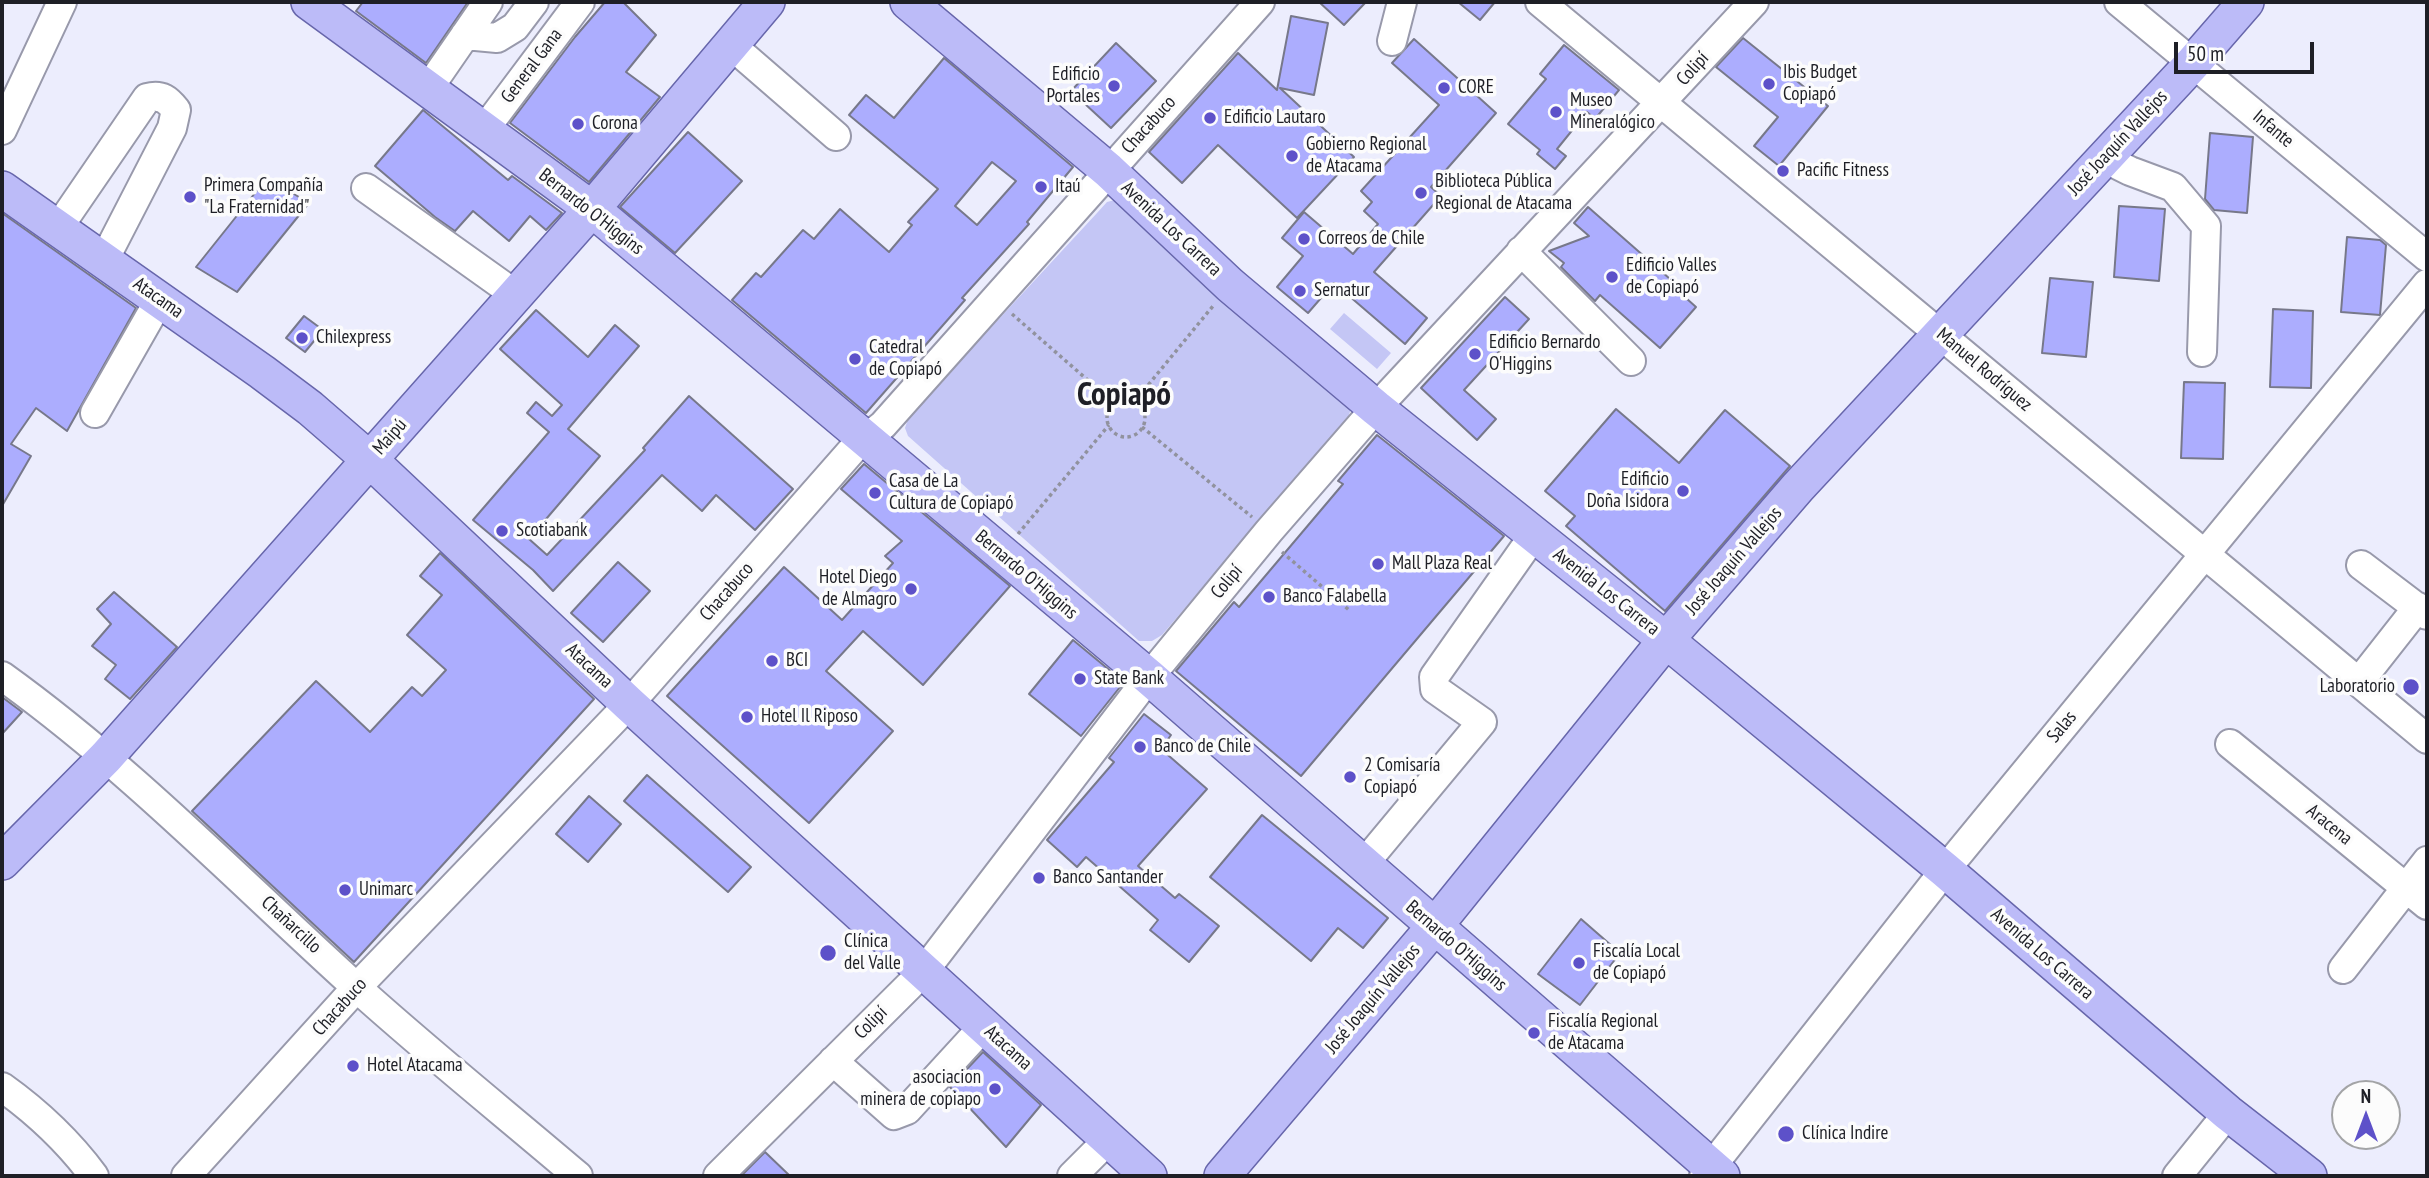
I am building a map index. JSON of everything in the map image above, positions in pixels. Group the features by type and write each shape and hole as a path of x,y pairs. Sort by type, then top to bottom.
{"main road":[{"name":"Bernardo O'Higgins","path":"309,2 592,209 1149,677 1713,1173"},
{"name":"Maipú","path":"2,862 106,757 592,209 767,2"},
{"name":"José Joaquín Vallejos","path":"1222,1176 1434,927 1666,640 1798,486 2193,63 2246,2"},
{"name":"Avenida Los Carrera","path":"916,4 1108,170 1230,285 1376,408 1666,640 1945,870 2228,1113 2309,1176"},
{"name":"Atacama","path":"2,189 310,408 370,460 629,704 1149,1176"}],"street":[{"path":"2,130 62,2"},
{"path":"428,89 488,2"},
{"path":"465,35 497,38 515,27 534,2"},
{"name":"General Gana","path":"484,130 580,2"},
{"name":"Chacabuco","path":"186,1176 357,988 629,704 854,447 883,425 1260,2"},
{"path":"1392,41 1402,2"},
{"name":"Manuel Rodríguez","path":"1540,2 2427,739"},
{"name":"Colipí","path":"718,1176 923,971 1149,677 1267,534 1376,408 1754,2"},
{"name":"Infante","path":"2119,2 2427,257"},
{"path":"732,45 836,136"},
{"path":"58,228 147,98 156,96 167,100 176,110 172,128 104,260"},
{"path":"2104,158 2174,187 2206,226 2202,352"},
{"path":"366,188 516,295"},
{"path":"1521,251 1631,361"},
{"name":"Salas","path":"1713,1173 1945,870 2427,284"},
{"path":"95,412 160,299"},
{"path":"1363,864 1482,722 1436,689 1434,677 1534,536"},
{"path":"2359,682 2423,611 2361,565"},
{"name":"Chañarcillo","path":"2,676 106,757 215,854 357,988 578,1176"},
{"name":"Aracena","path":"2230,744 2417,897"},
{"path":"2343,970 2417,897 2427,861"},
{"path":"833,1060 894,1115 907,1110 984,1026"},
{"path":"2,1087 41,1117 94,1176"},
{"path":"2177,1176 2228,1113"},
{"path":"1072,1176 1109,1139"}],"path":[{"path":"1135,401 1230,285"},
{"path":"995,298 1114,403"},
{"path":"1126,399 1135,401 1142,408 1145,414 1139,432 1128,437 1116,434 1109,425 1108,413 1114,403 1126,399"},
{"path":"1001,554 1109,425"},
{"path":"1142,427 1267,534 1349,610"}],"shaded area":[{"path":"1115,200 1353,402 1348,418 1162,635 1152,641 1139,641 908,436 905,428 909,416 1107,202"},
{"path":"1344,313 1391,353 1377,369 1330,329"}],"building":[{"path":"363,2 468,2 426,63 356,11"},
{"path":"605,2 623,2 656,35 626,72 660,97 589,182 510,123"},
{"path":"1319,2 1366,2 1344,25"},
{"path":"1458,2 1495,2 1480,20"},
{"path":"1291,16 1328,23 1314,95 1280,88 1354,157 1297,218 1218,145 1182,183 1149,152 1238,53 1277,90"},
{"name":"Ibis Budget Copiapó","path":"1743,38 1828,106 1779,166 1754,146 1778,117 1716,67"},
{"path":"1414,39 1496,113 1431,187 1441,196 1374,272 1427,318 1405,344 1334,283 1308,313 1277,287 1303,256 1282,238 1304,212 1353,254 1378,224 1364,211 1372,202 1361,191 1439,105 1392,63"},
{"name":"Edificio Portales","path":"1116,43 1156,81 1111,128 1071,91"},
{"path":"1564,45 1619,90 1595,119 1587,112 1557,149 1566,156 1555,169 1537,154 1540,150 1508,124 1546,79 1540,74"},
{"path":"944,58 1073,167 1027,222 1029,224 962,298 965,300 866,413 732,300 756,273 761,277 803,230 814,239 840,209 889,252 912,225 908,222 938,189 849,115 866,95 894,118","holes":["992,162 1016,181 977,225 955,206"]},
{"path":"423,110 508,180 512,176 562,213 546,230 530,216 509,241 473,211 455,231 435,217 375,166"},
{"path":"688,132 742,181 675,253 620,207"},
{"path":"2210,133 2253,137 2247,213 2214,210 2205,199"},
{"path":"267,178 309,203 237,292 196,267"},
{"path":"2119,206 2165,209 2159,281 2114,277"},
{"name":"Edificio Valles de Copiapó","path":"1588,207 1670,279 1668,282 1696,307 1660,348 1600,295 1595,301 1561,267 1564,263 1549,251 1589,236 1574,223"},
{"path":"2,213 136,308 67,431 36,408 11,444 31,456 2,506"},
{"path":"2347,237 2380,240 2386,245 2380,315 2341,312"},
{"path":"2050,278 2093,282 2086,357 2042,353"},
{"name":"Edificio Bernardo O'Higgins","path":"1505,297 1529,319 1464,390 1496,419 1477,440 1421,388"},
{"path":"2273,309 2313,311 2311,388 2270,387"},
{"path":"536,310 588,357 615,325 639,346 568,429 600,456 529,539 547,555 645,450 643,448 689,396 793,489 755,530 716,495 702,511 662,475 553,591 533,570 473,520 549,432 527,413 536,402 552,416 562,405 500,349"},
{"path":"304,316 323,330 305,352 286,338"},
{"path":"2184,382 2225,383 2223,459 2181,458"},
{"name":"Edificio Doña Isidora","path":"1616,409 1679,463 1725,410 1790,466 1665,611 1566,526 1575,516 1545,491"},
{"name":"Mall Plaza Real","path":"1377,435 1504,536 1301,776 1176,671 1234,602 1239,607 1343,484 1338,481"},
{"path":"864,464 1010,586 923,685 863,631 826,671 893,731 809,823 667,696 784,567 842,620 893,563 885,556 902,541 841,489"},
{"name":"Unimarc","path":"440,553 594,699 354,962 192,811 316,681 370,732 412,687 422,696 446,670 407,635 442,595 420,576"},
{"path":"618,562 650,591 603,642 571,613"},
{"path":"114,592 177,647 130,699 105,679 116,665 92,646 111,624 97,609"},
{"name":"State Bank","path":"1073,640 1119,678 1120,687 1081,736 1029,694"},
{"path":"2,697 22,712 2,734"},
{"path":"1144,714 1171,735 1161,749 1207,789 1138,866 1175,898 1179,894 1219,926 1189,962 1150,930 1158,920 1086,857 1077,867 1047,840 1114,762 1109,758"},
{"path":"647,775 751,867 728,892 624,801"},
{"path":"589,796 621,824 588,862 556,834"},
{"path":"1262,815 1388,918 1363,948 1338,928 1311,961 1210,877"},
{"name":"Fiscalía Local de Copiapó","path":"1581,919 1620,953 1580,1005 1538,974"},
{"name":"asociacion minera de copiapo","path":"983,1052 1041,1105 1006,1147 950,1087"},
{"path":"765,1152 790,1176 741,1176"}],"place":[{"name":"Ibis Budget Copiapó","path":"1769,84"},
{"name":"Edificio Portales","path":"1114,86"},
{"name":"CORE","path":"1444,88"},
{"name":"Museo Mineralógico","path":"1556,112"},
{"name":"Edificio Lautaro","path":"1210,118"},
{"name":"Corona","path":"578,124"},
{"name":"Gobierno Regional de Atacama","path":"1292,156"},
{"name":"Pacific Fitness","path":"1783,171"},
{"name":"Itaú","path":"1041,187"},
{"name":"Biblioteca Pública Regional de Atacama","path":"1421,193"},
{"name":"Primera Compañía \"La Fraternidad\"","path":"190,197"},
{"name":"Correos de Chile","path":"1304,239"},
{"name":"Edificio Valles de Copiapó","path":"1612,277"},
{"name":"Sernatur","path":"1300,291"},
{"name":"Chilexpress","path":"302,338"},
{"name":"Edificio Bernardo O'Higgins","path":"1475,354"},
{"name":"Catedral de Copiapó","path":"855,359"},
{"name":"Edificio Doña Isidora","path":"1683,491"},
{"name":"Casa de La Cultura de Copiapó","path":"875,493"},
{"name":"Scotiabank","path":"502,531"},
{"name":"Mall Plaza Real","path":"1378,564"},
{"name":"Hotel Diego de Almagro","path":"911,589"},
{"name":"Banco Falabella","path":"1269,597"},
{"name":"BCI","path":"772,661"},
{"name":"State Bank","path":"1080,679"},
{"name":"Laboratorio","path":"2411,687"},
{"name":"Hotel Il Riposo","path":"747,717"},
{"name":"Banco de Chile","path":"1140,747"},
{"name":"2 Comisaría Copiapó","path":"1350,777"},
{"name":"Banco Santander","path":"1039,878"},
{"name":"Unimarc","path":"345,890"},
{"name":"Clínica del Valle","path":"828,953"},
{"name":"Fiscalía Local de Copiapó","path":"1579,963"},
{"name":"Fiscalía Regional de Atacama","path":"1534,1033"},
{"name":"Hotel Atacama","path":"353,1066"},
{"name":"asociacion minera de copiapo","path":"995,1089"},
{"name":"Clínica Indire","path":"1786,1134"}],"district":[{"name":"Copiapó","path":"1124,396"}]}
